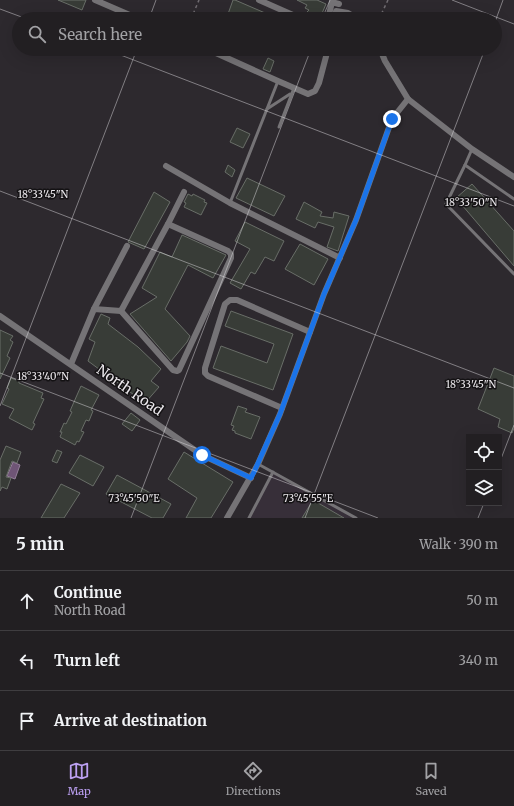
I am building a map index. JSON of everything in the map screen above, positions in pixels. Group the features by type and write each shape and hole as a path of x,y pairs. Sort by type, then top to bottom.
{"street":[{"path":"95,0 123,12"},
{"path":"259,0 286,12"},
{"path":"330,12 332,2 340,2"},
{"path":"336,11 342,12"},
{"path":"223,56 308,94 315,91 319,83 326,56"},
{"path":"383,56 408,99 472,149 514,177"},
{"path":"227,518 258,464 282,408 324,294 356,220 392,119 408,99"},
{"path":"166,166 230,203 340,258"},
{"path":"121,311 184,192"},
{"path":"94,309 121,311 173,370 177,372 179,370 228,265 231,254 168,224"},
{"path":"71,364 94,309 127,246"},
{"path":"282,408 208,376 205,373 205,368 224,304 230,300 237,300 310,332"},
{"name":"North Road","path":"0,316 202,455 251,478"}],"lane":[{"path":"336,11 340,2"},
{"path":"230,203 278,81"},
{"path":"279,127 290,94 294,88"},
{"path":"267,109 290,94"},
{"path":"472,149 446,204 514,274"},
{"path":"465,165 514,199"},
{"path":"258,464 356,518"},
{"path":"249,518 273,472"}],"path":[{"path":"194,12 199,0"},
{"path":"382,12 388,0"}],"shaded area":[{"path":"13,462 20,465 15,479 7,476"},
{"path":"273,472 356,518 249,518"}],"building":[{"path":"58,0 86,0 82,10"},
{"path":"233,0 235,0 263,12 229,12"},
{"path":"297,0 317,0 326,4 323,12 307,12 309,10 305,8 307,5"},
{"path":"268,58 274,61 270,72 263,69"},
{"path":"237,128 250,134 243,148 230,142"},
{"path":"228,165 235,170 232,177 225,172"},
{"path":"247,178 285,196 274,216 236,198"},
{"path":"472,184 514,231 514,266 456,198"},
{"path":"154,192 170,202 144,249 128,242"},
{"path":"188,194 192,196 193,194 205,200 204,202 207,203 201,215 184,207 186,203 184,202"},
{"path":"304,202 322,212 320,216 333,218 334,212 349,216 338,251 327,247 334,227 318,222 315,228 296,219"},
{"path":"245,222 284,241 274,261 265,257 255,274 251,272 241,289 230,283 250,249 235,241"},
{"path":"182,235 226,255 213,278 188,265 165,309 190,336 187,342 171,361 130,314 157,297 142,288 160,252 172,257"},
{"path":"300,244 328,259 314,285 285,269"},
{"path":"231,311 293,334 273,390 213,368 221,346 267,363 274,344 225,326"},
{"path":"101,314 110,318 108,324 138,347 161,369 151,381 159,387 145,403 88,361 95,342 89,339"},
{"path":"0,330 13,336 10,340 13,342 7,356 10,358 0,379"},
{"path":"494,368 514,376 514,428 512,433 498,427 500,419 478,409"},
{"path":"11,378 43,393 41,398 44,399 33,423 35,424 32,430 9,418 14,409 2,404 9,389 7,388"},
{"path":"81,386 99,395 91,410 93,411 89,421 86,420 81,431 84,432 79,442 77,441 75,445 60,437 62,432 60,432 64,423 66,424 72,412 70,411"},
{"path":"238,406 247,409 245,412 260,417 251,439 235,433 235,431 232,430 234,426 231,425"},
{"path":"131,413 140,420 132,431 122,424"},
{"path":"6,446 21,452 17,463 12,461 6,477 11,478 7,489 2,487 0,491 0,460"},
{"path":"57,450 62,452 57,463 52,461"},
{"path":"184,452 233,482 211,518 186,518 197,498 168,479"},
{"path":"80,455 104,467 93,486 69,473"},
{"path":"117,475 171,504 163,518 152,518 106,494"},
{"path":"61,484 80,493 64,518 41,518"},
{"path":"313,500 344,518 302,518"}],"route":[{"path":"202,455 251,478 280,414 324,294 356,220 392,119"}]}
